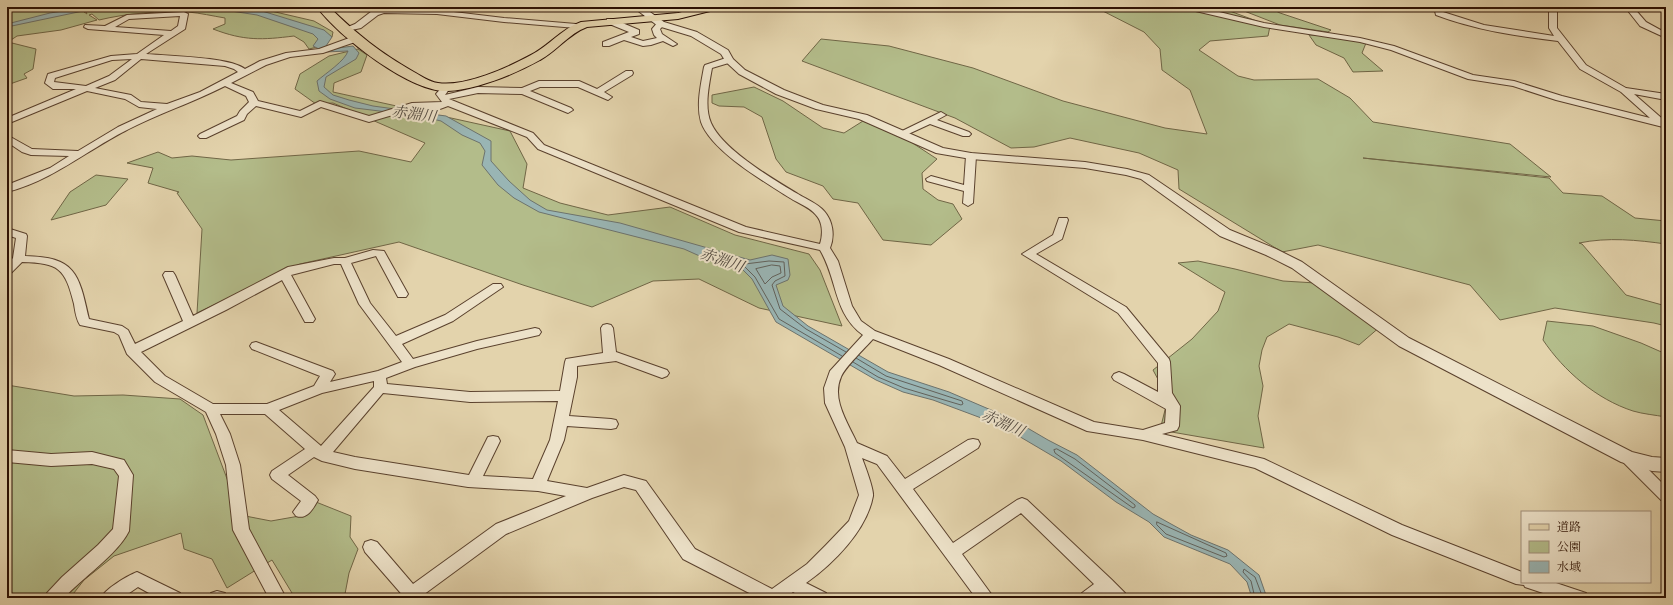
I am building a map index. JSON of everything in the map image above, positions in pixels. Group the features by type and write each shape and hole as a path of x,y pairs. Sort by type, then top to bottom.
{"main road":[{"path":"323,7 347,29 355,39 374,53 427,84 437,87 445,96 467,85 534,58 576,26 610,21 656,21 714,7"}],"street":[{"path":"637,7 656,21 694,34 725,52 729,60 742,72 790,97 820,107 863,118 940,151 971,156 1084,165 1127,172 1145,177 1225,233 1271,252 1297,265 1404,342 1627,457 1666,466"},
{"path":"1190,7 1264,25 1360,40 1394,48 1471,77 1514,84 1558,98 1664,125"},
{"path":"1438,7 1439,13 1472,26 1488,30 1560,40"},
{"path":"1553,7 1553,28 1560,40 1583,67 1624,90 1664,125"},
{"path":"1628,7 1644,24 1666,36"},
{"path":"347,29 358,26 375,13 384,11 437,12 504,20 576,26"},
{"path":"7,121 112,78 135,61 139,56 172,32 182,27 184,14 127,17 106,28"},
{"path":"606,44 636,32 610,21"},
{"path":"656,21 658,35 673,44"},
{"path":"88,27 172,32"},
{"path":"624,37 650,44 662,38"},
{"path":"7,188 54,170 121,129 168,107 203,94 243,72 276,57 324,50 355,39"},
{"path":"168,107 139,104 128,97 81,87 53,86 49,83 51,76 111,58 139,56 225,64 237,67 243,72"},
{"path":"729,60 708,67 703,105 706,122 714,136 732,152 820,212 826,223 827,242 824,248"},
{"path":"597,92 629,73"},
{"path":"224,83 250,94 254,103"},
{"path":"523,91 539,84 579,84 608,97"},
{"path":"445,96 478,90 523,91 568,110"},
{"path":"1624,90 1666,97"},
{"path":"254,103 301,114 320,104 369,119 412,106 440,106 445,96"},
{"path":"445,96 530,135 541,147 744,230 824,248 832,261 846,306 857,324 871,334 944,362 1092,427 1143,435 1259,462 1397,530 1521,579"},
{"path":"203,136 241,118 243,113 254,103"},
{"path":"901,134 941,116"},
{"path":"930,120 966,134"},
{"path":"7,138 25,150 32,152 82,154"},
{"path":"968,203 971,156"},
{"path":"931,180 969,190"},
{"path":"1062,220 1058,237 1028,254 1122,310 1164,362 1165,393 1173,406 1172,426 1143,435"},
{"path":"7,231 22,236 19,259 7,270"},
{"path":"132,351 292,270 345,261 374,253 380,253 402,294"},
{"path":"19,259 37,259 58,264 71,275 84,322 118,329 124,333 132,351 160,379 211,409 268,408 319,389 381,382 470,397 566,396"},
{"path":"345,261 365,304 410,364"},
{"path":"286,274 309,319"},
{"path":"169,275 190,322"},
{"path":"394,342 449,318 497,287"},
{"path":"607,328 610,357"},
{"path":"300,512 310,500 277,475 318,452 381,382 410,364 477,345 536,332"},
{"path":"371,547 412,594 501,529 587,494 624,481 641,485 689,554 773,598 813,570 855,524 866,495 852,447 832,403 830,388 835,374 871,334"},
{"path":"256,346 328,374 319,389"},
{"path":"538,485 557,440 570,377 571,362 617,356 662,373"},
{"path":"1119,377 1173,406"},
{"path":"268,408 318,452 355,463 472,481 538,485 587,494"},
{"path":"211,409 223,434 233,465 241,530 278,598"},
{"path":"561,420 612,424"},
{"path":"472,481 493,441"},
{"path":"903,488 973,444"},
{"path":"852,447 882,460 986,598"},
{"path":"7,456 51,460 92,458 119,464 126,475 122,531 53,598"},
{"path":"1627,457 1666,496"},
{"path":"952,552 1022,504 1119,598"},
{"path":"110,598 137,579 174,598"},
{"path":"1534,583 1580,598"},
{"path":"792,584 820,598"},
{"path":"1088,598 1106,585"}],"green space":[{"path":"7,7 81,7 80,9 87,14 85,10 90,7 254,7 314,21 333,32 332,37 317,47 309,49 304,42 294,36 262,39 244,38 224,33 213,29 225,24 225,18 202,14 188,12 155,12 132,14 99,20 92,14 89,15 97,20 61,30 17,36 8,42 36,49 33,69 24,74 27,78 7,85"},
{"path":"1095,7 1219,7 1270,26 1268,36 1210,41 1199,50 1238,76 1254,80 1318,79 1350,98 1373,122 1510,144 1551,177 1363,158 1549,178 1563,193 1602,196 1635,218 1666,221 1666,244 1633,240 1601,240 1579,243 1582,244 1626,295 1666,306 1666,326 1555,308 1500,320 1470,285 1318,245 1282,252 1179,189 1178,170 1139,153 1070,138 1034,147 1011,148 955,118 802,61 821,39 889,46 973,68 1063,101 1165,128 1207,134 1190,90 1162,70 1160,49 1144,32"},
{"path":"1234,7 1268,7 1280,13 1331,30 1328,32 1280,25"},
{"path":"1309,35 1327,35 1366,43 1362,53 1383,71 1353,72 1344,58 1316,45"},
{"path":"358,49 367,55 361,72 334,83 333,92 510,131 527,164 523,188 560,203 608,215 670,207 735,235 809,254 820,270 842,326 759,308 699,279 653,281 592,307 399,242 300,264 197,313 202,229 177,193 179,192 148,183 153,168 127,163 158,152 172,158 192,156 231,160 359,151 411,162 425,143 333,103 316,104 295,89 300,74 329,56"},
{"path":"754,87 783,101 823,128 844,133 863,121 911,142 937,159 922,173 923,189 938,200 953,204 962,219 931,245 883,240 858,203 833,199 823,186 786,172 776,159 762,117 744,107 719,106 712,103 712,95"},
{"path":"96,175 128,179 106,205 51,220 70,192"},
{"path":"1198,261 1283,281 1316,283 1381,326 1359,345 1338,337 1289,324 1267,337 1262,350 1259,366 1263,386 1258,416 1264,448 1160,430 1168,398 1153,370 1192,339 1218,311 1225,292 1178,263"},
{"path":"1547,321 1593,326 1641,343 1666,354 1666,417 1637,412 1619,406 1582,383 1551,351 1543,340"},
{"path":"7,385 74,396 123,395 180,399 203,415 229,484 235,514 271,521 305,515 316,502 351,516 350,537 358,549 349,573 345,594 347,598 295,598 272,560 227,588 212,559 184,549 181,533 114,556 84,580 70,598 7,598"}],"water":[{"path":"80,7 89,7 83,11 7,27 7,24"},
{"name":"赤淵川","path":"183,7 249,7 324,30 332,37 326,46 338,48 353,46 359,53 356,59 326,77 324,87 333,95 373,106 446,116 491,141 491,161 509,181 530,200 547,210 620,223 750,260 772,255 788,259 790,275 788,280 776,285 783,306 808,326 888,372 949,392 1012,419 1077,455 1153,514 1191,535 1228,550 1259,575 1267,598 1252,598 1247,582 1230,564 1164,537 1149,522 1116,502 1061,461 1000,425 933,400 903,392 876,380 776,322 752,279 742,269 713,262 684,249 539,212 514,198 498,185 482,165 485,151 480,143 462,135 441,121 420,116 355,108 330,99 319,91 317,81 339,63 348,51 325,52 313,46 318,39 313,34 257,15 218,9"}]}
